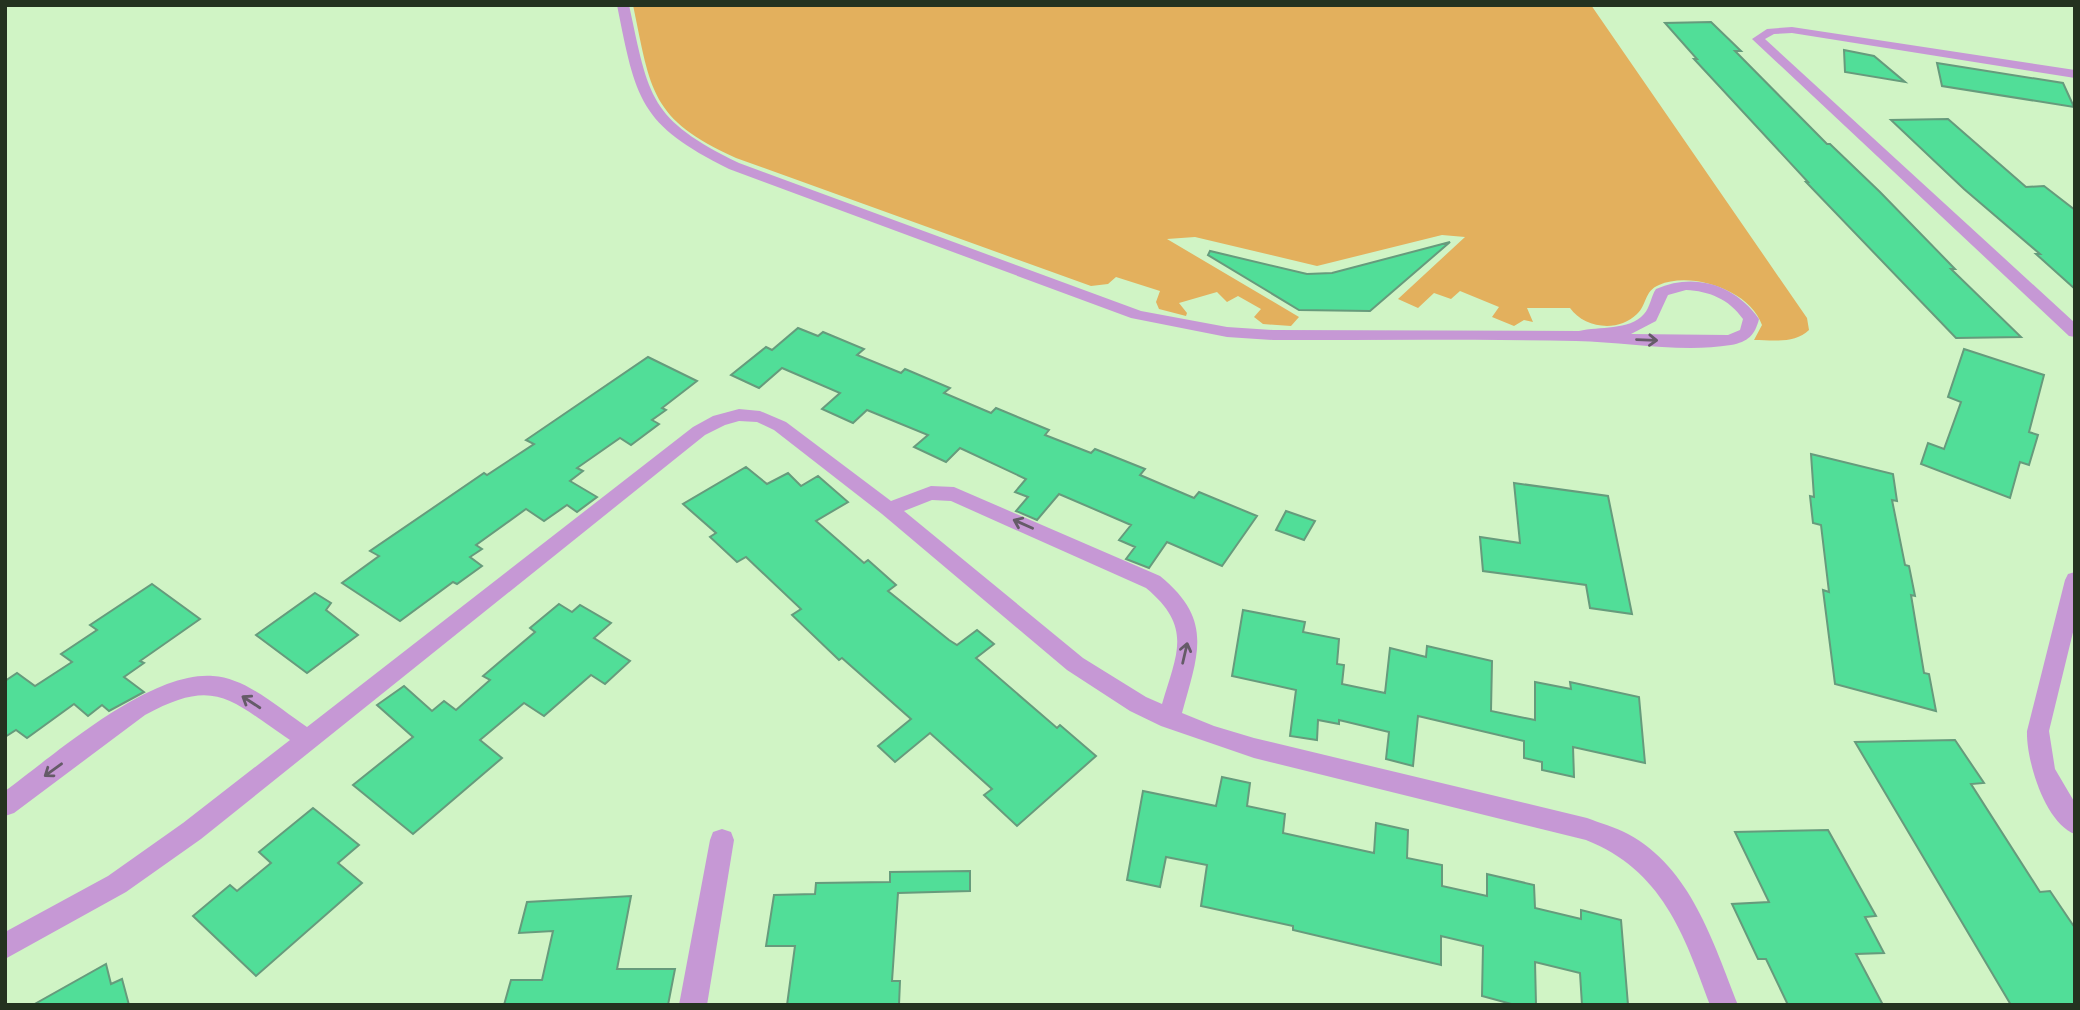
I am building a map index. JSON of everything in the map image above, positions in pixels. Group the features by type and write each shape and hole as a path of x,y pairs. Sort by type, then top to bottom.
{"street":[{"path":"623,5 646,101 664,124 694,146 734,166 1107,305 1181,326 1273,335 1579,336 1652,341 1730,340 1747,332 1751,319 1739,303 1721,293 1693,286 1676,286 1662,292 1655,312 1642,324 1620,331 1579,336"},
{"path":"2073,327 1785,62 1761,44 1759,37 1767,32 1783,30 2075,74"},
{"path":"1785,62 1776,48 1787,38 1805,36 1851,40"},
{"path":"5,946 82,905 153,860 621,490 714,421 732,415 751,414 768,418 889,509 1075,664 1105,685 1169,719 1254,748 1587,829 1622,843 1653,866 1677,894 1724,1005"},
{"path":"889,509 931,493 954,494 1153,582 1170,593 1182,608 1188,625 1188,642 1169,719"},
{"path":"2075,580 2038,731 2037,748 2041,767 2050,787 2075,824"},
{"path":"5,806 137,708 163,694 190,687 214,685 234,691 308,740"},
{"path":"694,1005 722,840"}],"shaded area":[{"path":"633,5 1591,5 1807,318 1809,330 1790,339 1754,340 1762,325 1745,302 1718,287 1687,280 1672,281 1654,288 1637,314 1611,326 1592,324 1576,315 1570,308 1527,308 1533,322 1524,320 1514,326 1492,317 1499,307 1460,291 1451,299 1434,293 1418,308 1398,299 1465,237 1442,235 1317,266 1195,237 1167,239 1299,317 1291,326 1263,324 1254,317 1261,309 1238,296 1227,302 1217,292 1179,303 1187,313 1186,316 1159,309 1156,302 1160,291 1116,277 1108,284 1091,286 736,158 708,144 686,130 670,115 659,99 645,60"}],"building":[{"path":"1711,22 1741,51 1735,51 1827,144 1880,192 1955,269 1951,269 2021,337 1956,338 1806,182 1694,59 1697,59 1665,23"},
{"path":"1844,50 1874,56 1905,82 1845,72"},
{"path":"1937,63 2063,83 2074,107 1942,86"},
{"path":"1948,119 2026,187 2044,186 2075,210 2075,289 2036,254 2040,254 1964,189 1891,120"},
{"path":"1450,242 1370,311 1299,310 1208,255 1210,251 1307,274 1332,273"},
{"path":"798,328 818,336 823,332 864,349 857,355 901,373 905,369 950,388 944,393 991,413 996,408 1049,430 1045,435 1091,453 1095,449 1145,469 1140,475 1194,498 1199,492 1257,516 1222,566 1167,542 1149,568 1126,559 1135,547 1119,540 1131,525 1059,494 1037,520 1016,511 1028,497 1015,492 1026,479 960,448 946,462 914,447 928,435 867,410 853,423 822,409 840,393 782,368 759,388 731,375 766,347 772,350"},
{"path":"1964,349 2044,375 2029,432 2038,435 2029,465 2020,462 2010,498 1921,464 1928,443 1944,449 1961,402 1948,397"},
{"path":"648,357 697,381 662,408 666,410 652,420 659,424 631,445 620,438 577,468 583,471 570,481 597,497 577,512 567,505 544,521 526,509 476,545 482,549 470,557 482,566 457,584 453,582 400,621 342,583 379,556 370,551 484,473 487,475 534,444 526,440"},
{"path":"1811,454 1893,474 1897,501 1892,500 1905,565 1909,566 1915,596 1911,595 1924,673 1929,674 1936,711 1835,684 1823,590 1829,592 1821,525 1813,523 1810,496 1814,497"},
{"path":"746,467 767,484 788,473 801,486 818,476 848,502 816,521 864,563 868,560 896,585 888,591 949,640 957,645 977,630 994,644 976,658 1057,728 1060,725 1096,756 1017,826 984,795 992,789 930,733 895,762 878,746 911,719 842,658 839,660 792,615 801,609 746,557 737,562 710,537 716,533 683,504"},
{"path":"1514,483 1608,496 1632,614 1590,608 1586,585 1483,571 1480,537 1520,543"},
{"path":"1286,511 1315,521 1304,540 1276,530"},
{"path":"152,584 200,619 140,661 144,663 124,677 144,692 109,711 102,705 88,716 74,704 27,738 16,730 5,737 5,681 17,673 35,686 72,662 61,654 97,630 90,625"},
{"path":"315,593 331,603 326,610 358,635 307,673 256,635"},
{"path":"559,604 572,612 580,605 611,623 594,638 630,661 605,684 591,675 544,716 524,703 480,740 502,758 413,834 353,785 413,737 377,705 404,686 432,711 444,701 456,710 490,680 483,676 535,632 530,628"},
{"path":"1243,610 1305,622 1303,632 1339,639 1337,664 1344,665 1342,684 1385,693 1390,648 1426,657 1427,646 1492,661 1491,711 1535,720 1535,682 1571,689 1570,682 1639,697 1645,763 1573,747 1574,777 1542,770 1542,762 1524,758 1524,741 1418,716 1413,766 1386,759 1389,732 1339,720 1339,724 1318,720 1317,740 1290,736 1296,690 1232,676"},
{"path":"1955,740 1984,783 1971,784 2040,892 2050,891 2075,928 2075,1005 2011,1005 1855,742"},
{"path":"1222,777 1250,783 1247,806 1285,814 1283,833 1374,853 1376,823 1408,830 1407,858 1442,865 1442,886 1487,896 1487,874 1534,885 1535,908 1581,919 1581,910 1621,920 1628,1005 1582,1005 1580,973 1535,962 1536,1005 1515,1005 1482,996 1483,946 1441,936 1441,965 1293,930 1293,926 1201,906 1207,865 1166,857 1160,887 1127,880 1143,791 1216,806"},
{"path":"313,808 359,845 338,863 362,883 256,976 193,916 230,885 237,891 271,863 259,852"},
{"path":"1828,830 1876,916 1865,917 1884,953 1856,954 1883,1005 1788,1005 1766,959 1758,959 1732,904 1769,902 1735,832"},
{"path":"970,871 970,891 898,893 892,981 900,981 899,1005 787,1005 795,946 766,946 774,895 815,894 816,883 890,882 890,872"},
{"path":"631,896 617,969 675,969 668,1005 504,1005 511,980 542,980 553,931 519,933 527,902"},
{"path":"106,964 111,984 122,979 129,1005 33,1005"}]}
